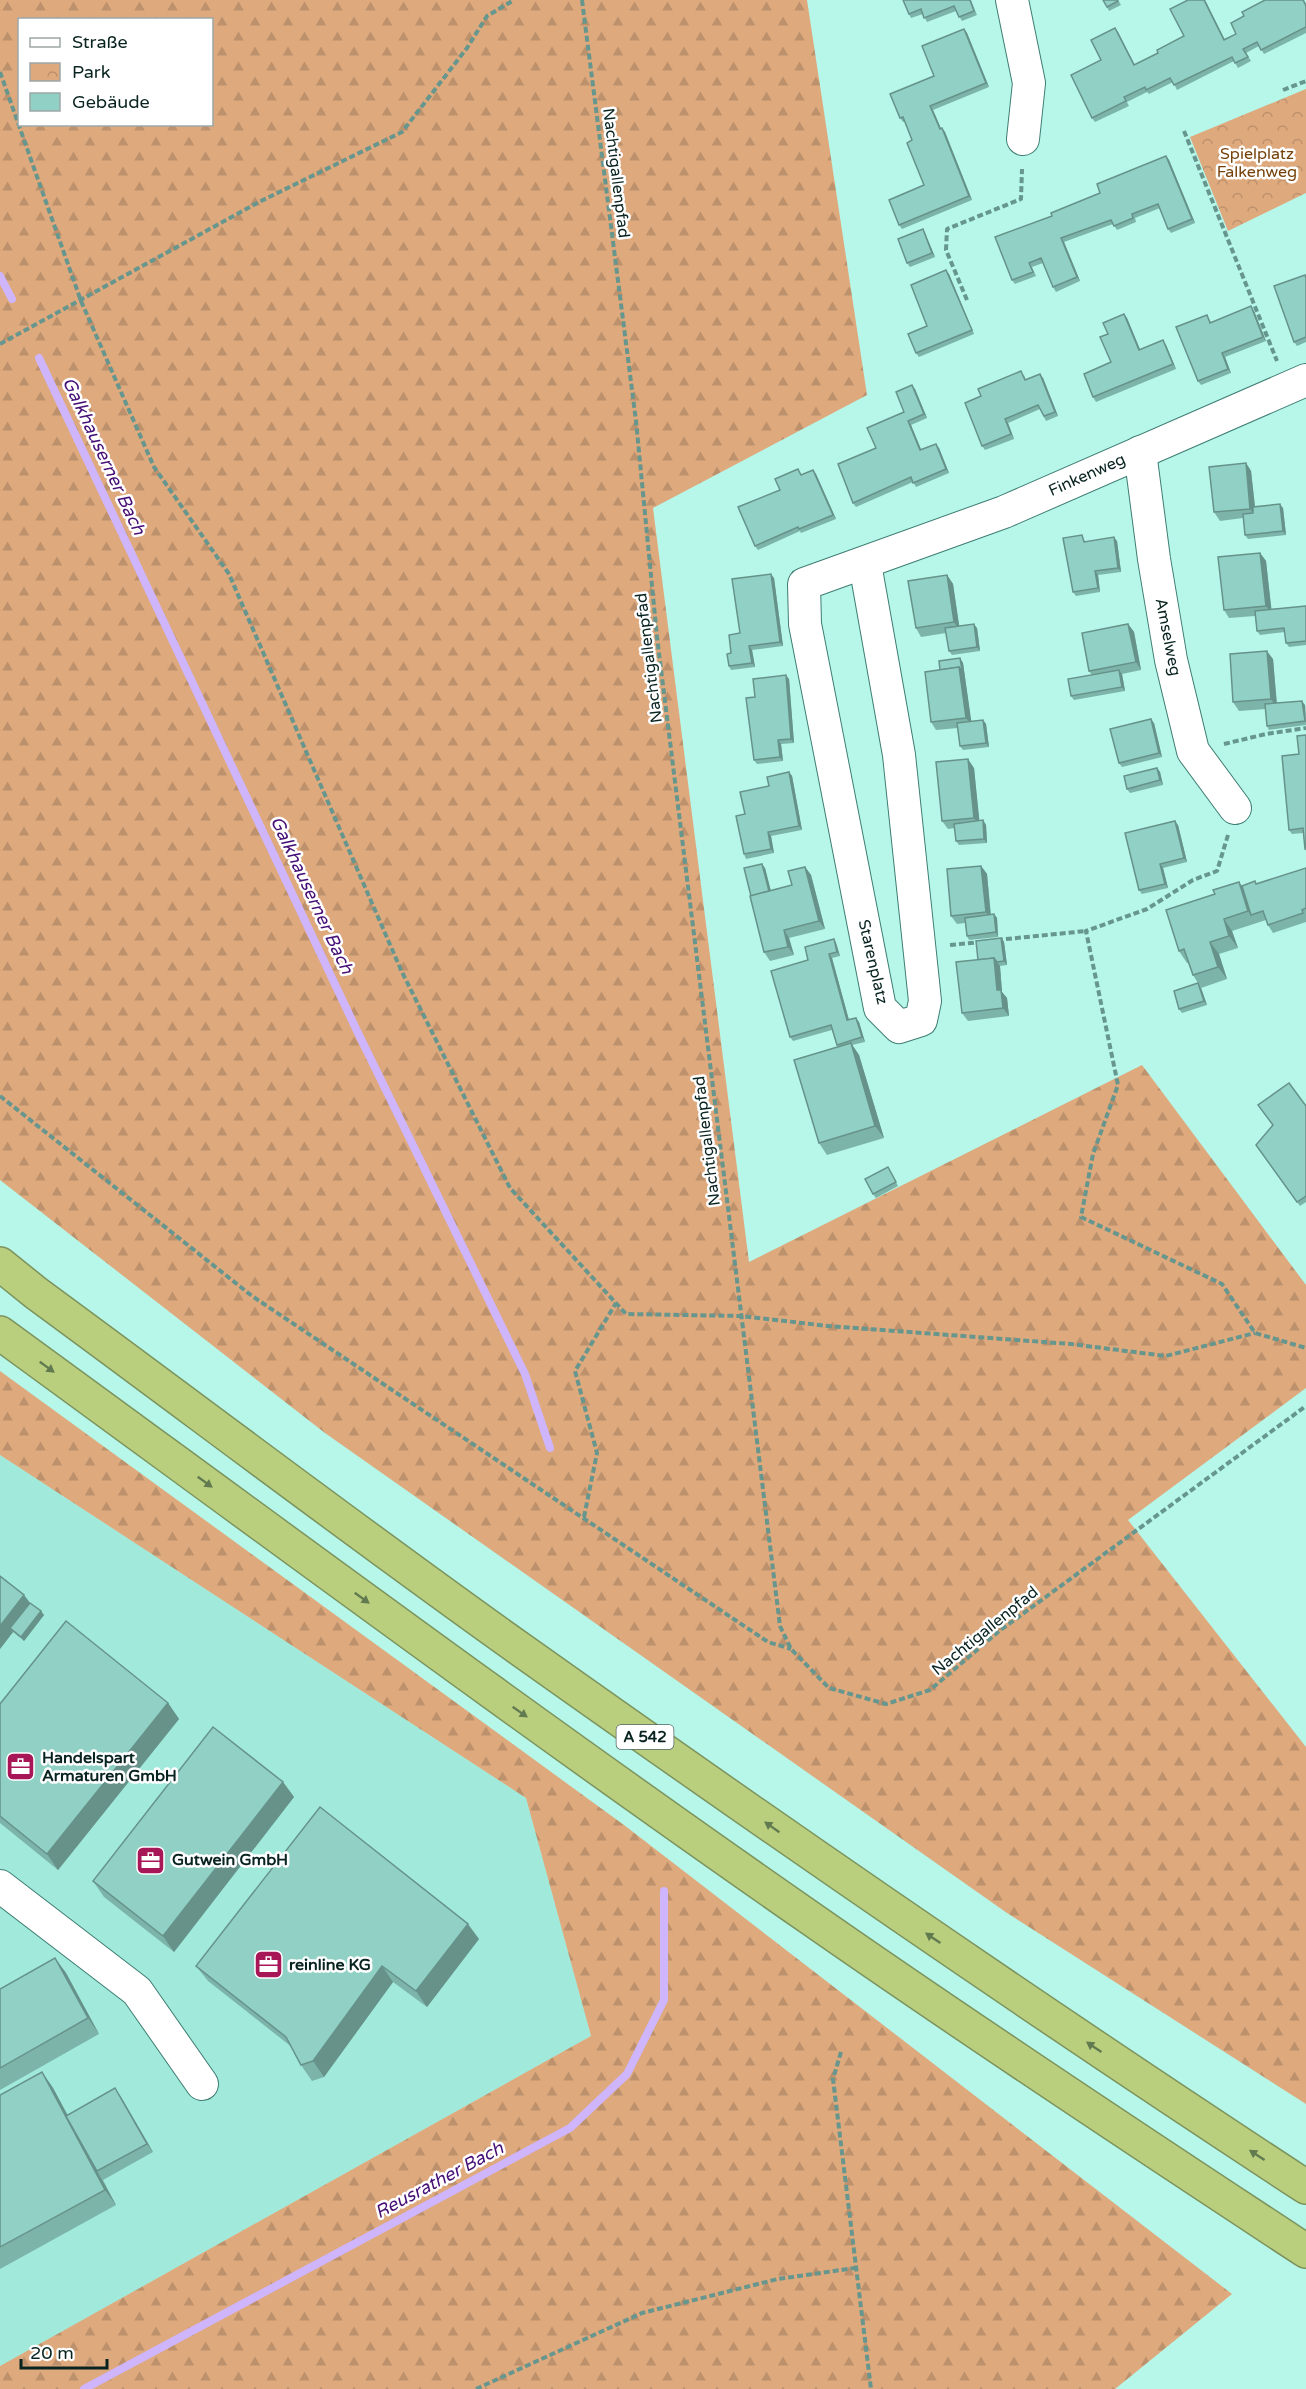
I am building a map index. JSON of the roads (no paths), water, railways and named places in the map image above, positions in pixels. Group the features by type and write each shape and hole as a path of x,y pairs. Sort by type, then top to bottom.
{"highway":[{"name":"A 542","path":"0,1264 56,1308 614,1716 848,1880 1154,2088 1306,2187"},
{"path":"0,1333 487,1689 814,1921 1118,2127 1306,2250"}],"street":[{"path":"1012,0 1029,83 1023,139"},
{"name":"Finkenweg","path":"865,564 1004,512 1297,384"},
{"name":"Amselweg","path":"1140,452 1169,649 1193,751 1235,808"},
{"name":"Starenplatz","path":"865,564 899,755 925,1001 921,1020 899,1027 880,1008 805,624 804,584 865,564"},
{"path":"0,1886 137,1991 202,2085"}],"waterway":[{"name":"Galkhauserner Bach","path":"0,276 12,299"},
{"name":"Galkhauserner Bach","path":"39,358 358,1033 525,1374 550,1448"},
{"name":"Reusrather Bach","path":"84,2389 570,2128 627,2074 664,2000 664,1891"}],"place":[{"name":"Handelspart Armaturen GmbH","path":"21,1767"},
{"name":"Gutwein GmbH","path":"151,1860"},
{"name":"reinline KG","path":"268,1965"}],"park label":[{"name":"Spielplatz Falkenweg","path":"1257,163"}]}
